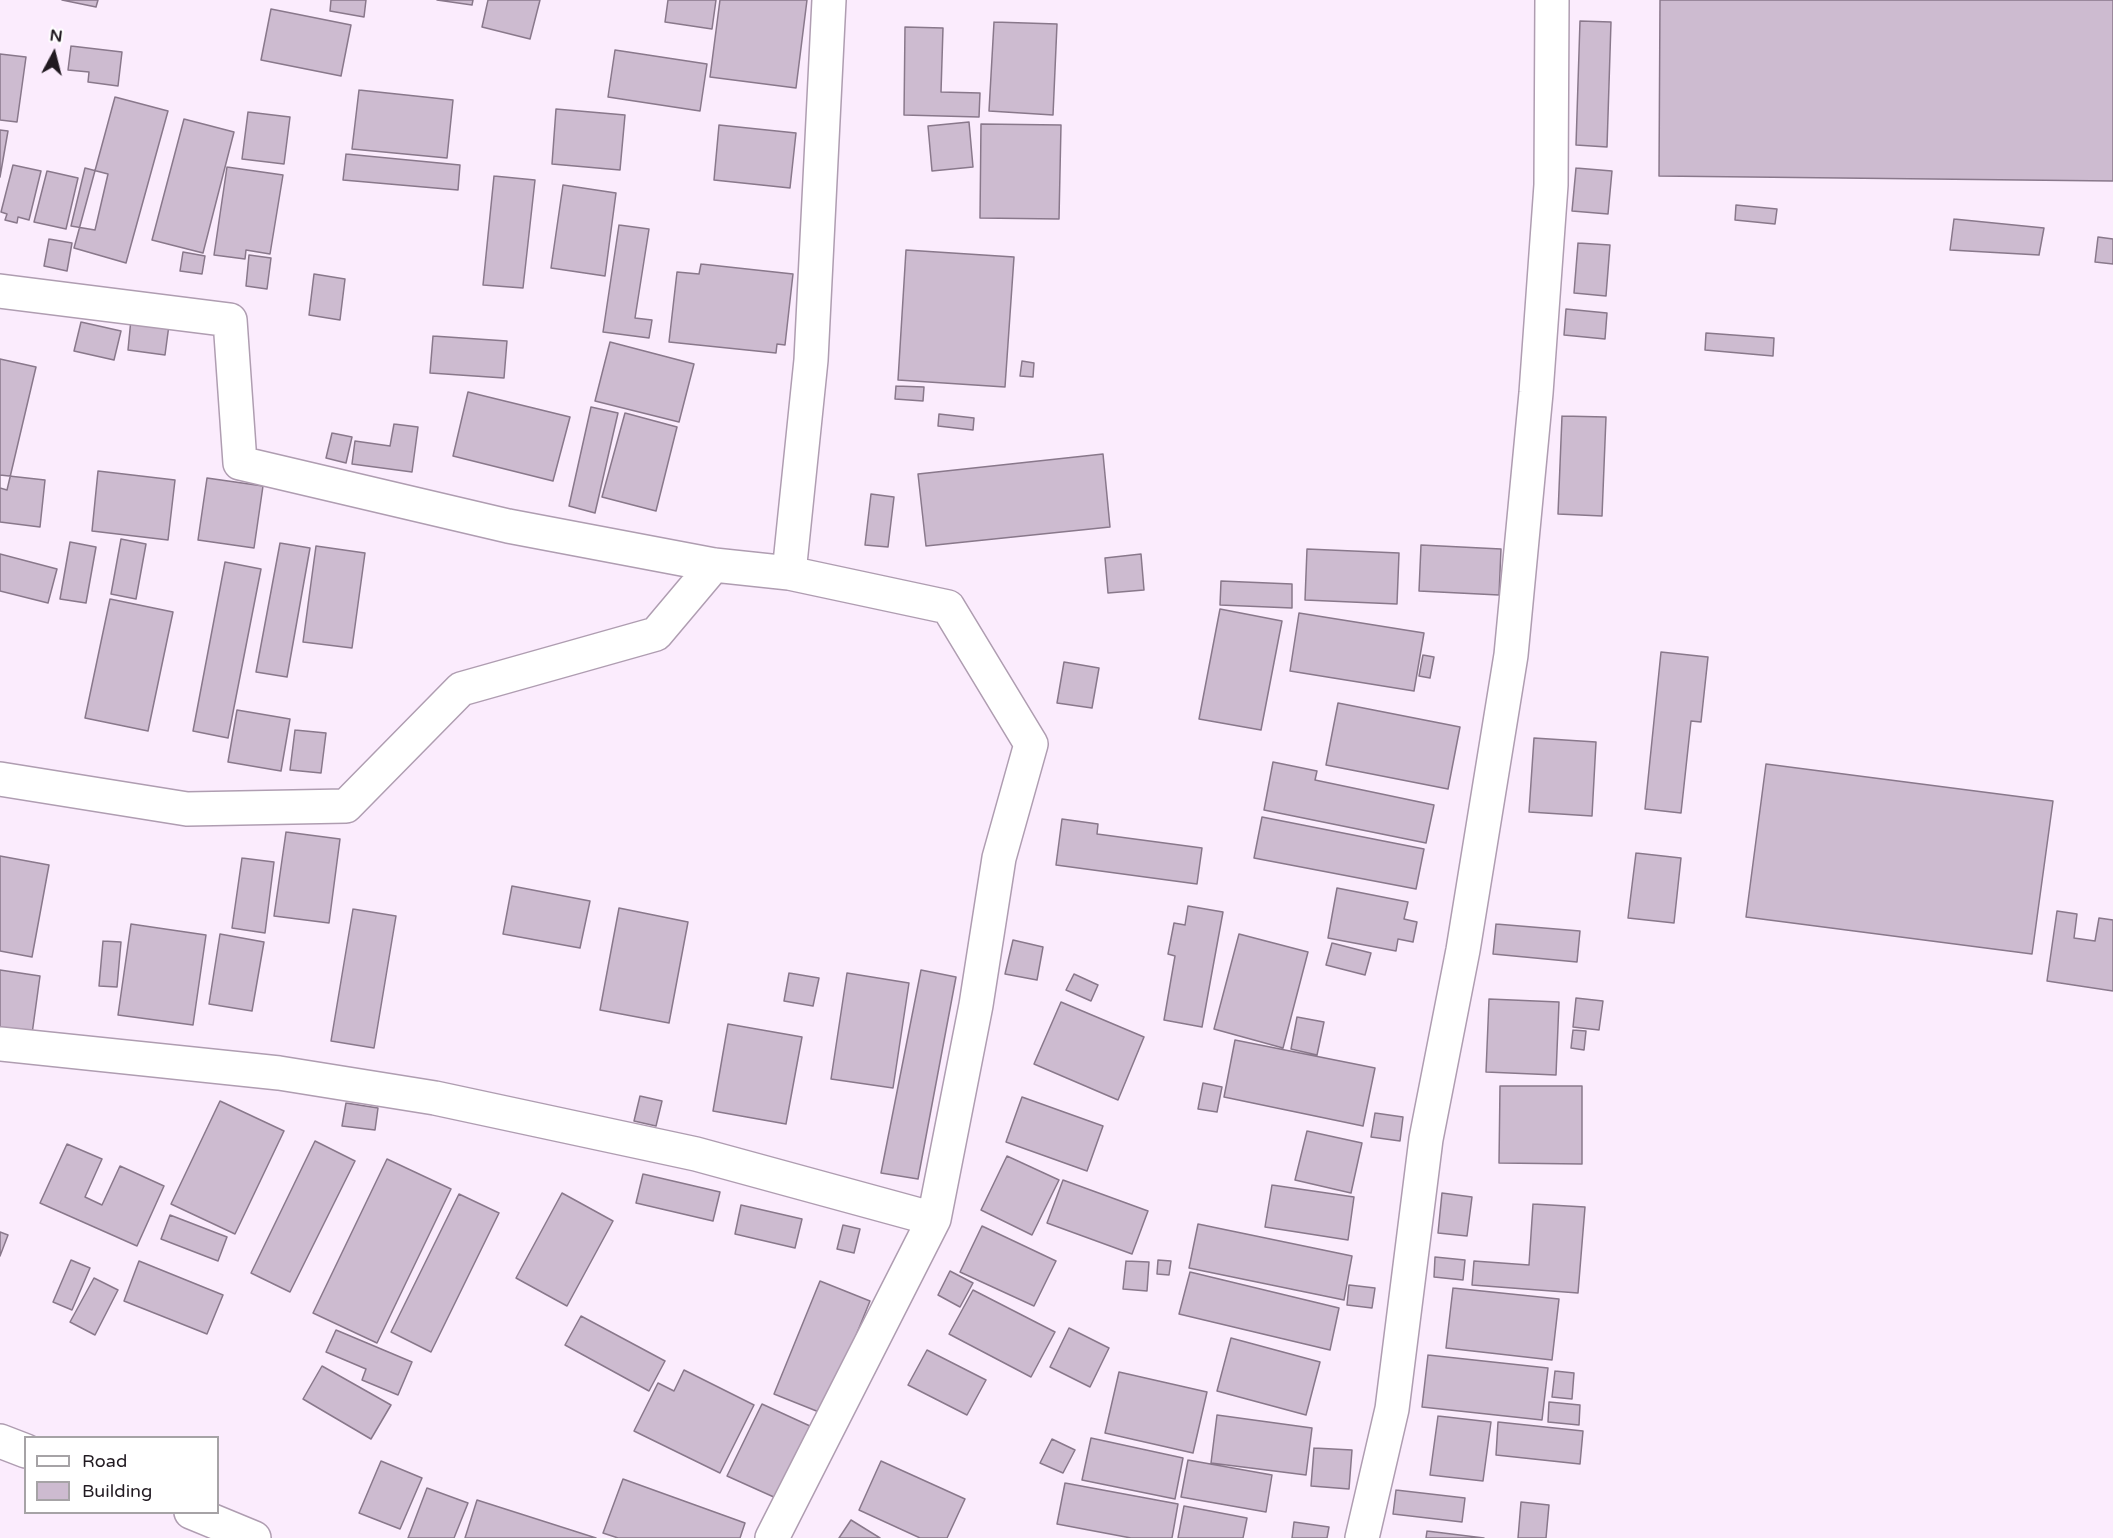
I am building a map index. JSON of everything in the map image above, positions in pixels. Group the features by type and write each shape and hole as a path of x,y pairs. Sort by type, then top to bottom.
{"street":[{"path":"789,573 811,360 829,0"},
{"path":"1362,1538 1392,1409 1426,1139 1463,950 1511,655 1536,393 1551,185 1552,0"},
{"path":"0,291 230,320 240,463 508,526 714,566 789,573 948,607 1031,744 999,858 976,1005 934,1219 772,1538"},
{"path":"0,779 187,809 346,806 461,689 656,634 714,566"},
{"path":"0,1044 279,1073 435,1098 696,1154 934,1219"},
{"path":"0,1441 24,1450"},
{"path":"196,1514 254,1538"}],"building":[{"path":"62,0 98,0 96,7"},
{"path":"331,0 366,0 364,17 330,11"},
{"path":"437,0 473,0 472,5"},
{"path":"488,0 540,0 530,39 482,27"},
{"path":"668,0 716,0 712,29 665,22"},
{"path":"720,0 807,0 796,88 710,77"},
{"path":"1660,0 2113,0 2113,181 1659,176"},
{"path":"271,9 351,25 341,76 261,60"},
{"path":"1580,21 1611,22 1607,147 1576,145"},
{"path":"994,22 1057,24 1053,115 989,111"},
{"path":"905,27 943,28 941,92 980,93 979,117 904,115"},
{"path":"71,46 122,52 118,86 88,82 89,72 68,70"},
{"path":"615,50 707,64 700,111 608,97"},
{"path":"0,54 26,57 17,122 0,120"},
{"path":"359,90 453,100 447,158 352,149"},
{"path":"115,97 168,111 126,263 74,248"},
{"path":"556,109 625,115 620,170 552,164"},
{"path":"248,112 290,117 284,164 242,159"},
{"path":"184,119 234,132 203,253 152,240"},
{"path":"969,122 973,167 932,171 928,126"},
{"path":"981,124 1061,125 1059,219 980,218"},
{"path":"719,125 796,133 790,188 714,180"},
{"path":"0,130 8,131 0,177"},
{"path":"346,154 460,165 458,190 343,180"},
{"path":"13,165 41,171 29,220 18,217 17,223 5,220 7,214 1,212"},
{"path":"227,167 283,175 270,254 246,250 245,259 214,255"},
{"path":"85,168 108,174 95,230 71,226"},
{"path":"1576,168 1612,171 1608,214 1572,211"},
{"path":"47,171 78,178 66,229 34,222"},
{"path":"494,176 535,180 523,288 483,285"},
{"path":"563,185 616,193 605,276 551,268"},
{"path":"1736,205 1777,209 1775,224 1735,220"},
{"path":"1954,219 2044,228 2039,255 1950,250"},
{"path":"619,225 649,229 635,318 652,320 649,338 603,332"},
{"path":"2098,237 2113,239 2113,264 2095,262"},
{"path":"49,239 72,243 67,271 44,266"},
{"path":"1578,243 1610,245 1606,296 1574,293"},
{"path":"906,250 1014,257 1005,387 898,380"},
{"path":"183,252 205,256 202,274 180,271"},
{"path":"249,255 271,258 267,289 246,286"},
{"path":"701,264 793,274 785,345 777,344 776,353 669,342 677,272 699,274"},
{"path":"314,274 345,279 340,320 309,315"},
{"path":"1566,309 1607,313 1605,339 1564,335"},
{"path":"131,319 169,325 165,355 128,350"},
{"path":"81,322 121,331 114,360 74,351"},
{"path":"1706,333 1774,338 1773,356 1705,350"},
{"path":"433,336 507,341 504,378 430,373"},
{"path":"610,342 694,364 679,422 595,401"},
{"path":"0,359 36,367 7,490 0,488"},
{"path":"1022,361 1034,363 1033,377 1020,376"},
{"path":"896,386 924,387 923,401 895,399"},
{"path":"468,392 570,417 553,481 453,456"},
{"path":"591,407 618,413 595,513 569,506"},
{"path":"625,413 677,427 656,511 602,497"},
{"path":"939,414 974,418 973,430 938,426"},
{"path":"1562,416 1606,417 1602,516 1558,514"},
{"path":"394,424 418,427 412,472 352,464 355,441 390,446"},
{"path":"332,433 352,437 346,463 326,458"},
{"path":"1103,454 1110,527 926,546 918,474"},
{"path":"98,471 175,480 168,540 92,531"},
{"path":"0,475 45,480 40,527 0,522"},
{"path":"207,478 263,486 254,548 198,540"},
{"path":"871,494 894,497 888,547 865,545"},
{"path":"121,539 146,544 136,599 111,594"},
{"path":"70,542 96,547 86,603 60,599"},
{"path":"280,543 310,548 287,677 256,672"},
{"path":"1421,545 1501,549 1499,595 1419,591"},
{"path":"316,546 365,553 352,648 303,642"},
{"path":"1307,549 1399,553 1397,604 1305,600"},
{"path":"0,554 57,569 48,603 0,591"},
{"path":"1141,554 1144,590 1108,593 1105,558"},
{"path":"225,562 261,569 228,738 193,731"},
{"path":"1221,581 1292,584 1292,608 1220,605"},
{"path":"110,599 173,612 148,731 85,718"},
{"path":"1220,609 1282,621 1261,730 1199,719"},
{"path":"1299,613 1424,633 1414,691 1290,671"},
{"path":"1661,652 1708,657 1701,722 1691,721 1681,813 1645,809"},
{"path":"1423,655 1434,657 1430,678 1419,676"},
{"path":"1064,662 1099,668 1092,708 1057,703"},
{"path":"1338,703 1460,727 1448,789 1326,765"},
{"path":"237,710 290,719 281,771 228,762"},
{"path":"295,730 326,733 321,773 290,770"},
{"path":"1534,738 1596,742 1592,816 1529,812"},
{"path":"1273,762 1317,771 1315,780 1434,805 1426,843 1264,810"},
{"path":"1766,764 2053,801 2032,954 1746,917"},
{"path":"1262,817 1424,849 1416,889 1254,858"},
{"path":"1062,819 1098,824 1097,834 1202,848 1197,884 1056,865"},
{"path":"286,832 340,839 329,923 274,916"},
{"path":"1636,853 1681,858 1674,923 1628,918"},
{"path":"0,856 49,865 32,957 0,951"},
{"path":"242,858 274,862 265,933 232,928"},
{"path":"512,886 590,901 580,948 503,934"},
{"path":"1337,888 1408,902 1404,919 1417,922 1413,942 1398,939 1396,951 1328,938"},
{"path":"1188,906 1223,912 1202,1027 1164,1020 1175,956 1168,954 1174,923 1185,925"},
{"path":"619,908 688,922 669,1023 600,1010"},
{"path":"353,909 396,916 374,1048 331,1041"},
{"path":"2057,911 2077,914 2074,938 2095,941 2099,918 2113,920 2113,991 2047,981"},
{"path":"131,924 206,935 193,1025 118,1015"},
{"path":"1496,924 1580,931 1577,962 1493,954"},
{"path":"220,934 264,942 252,1011 209,1004"},
{"path":"1239,934 1308,952 1283,1048 1214,1029"},
{"path":"1013,940 1043,947 1037,980 1005,974"},
{"path":"103,941 121,942 117,987 99,986"},
{"path":"1332,943 1371,953 1365,975 1326,965"},
{"path":"0,970 40,976 32,1034 0,1030"},
{"path":"921,970 956,977 918,1179 881,1173"},
{"path":"789,973 819,978 813,1006 784,1001"},
{"path":"847,973 909,983 893,1088 831,1079"},
{"path":"1074,974 1098,985 1091,1001 1066,990"},
{"path":"1576,998 1603,1001 1599,1030 1573,1027"},
{"path":"1489,999 1559,1002 1556,1075 1486,1072"},
{"path":"1061,1002 1144,1037 1118,1100 1034,1064"},
{"path":"1297,1017 1324,1022 1317,1055 1291,1049"},
{"path":"728,1024 802,1037 786,1124 713,1111"},
{"path":"1573,1030 1586,1031 1584,1050 1571,1048"},
{"path":"1235,1040 1375,1068 1363,1126 1224,1097"},
{"path":"1203,1083 1222,1087 1217,1112 1198,1109"},
{"path":"1500,1086 1582,1086 1582,1164 1499,1163"},
{"path":"640,1096 662,1101 656,1126 634,1121"},
{"path":"1022,1097 1103,1126 1087,1171 1006,1142"},
{"path":"220,1101 284,1131 235,1234 171,1204"},
{"path":"346,1103 378,1108 375,1130 342,1126"},
{"path":"1375,1113 1403,1117 1400,1141 1371,1137"},
{"path":"1307,1131 1362,1143 1351,1193 1295,1180"},
{"path":"315,1141 355,1161 290,1292 251,1273"},
{"path":"67,1144 102,1159 85,1197 102,1205 120,1166 164,1186 137,1246 40,1203"},
{"path":"1007,1156 1059,1180 1032,1235 981,1210"},
{"path":"387,1159 451,1189 377,1343 313,1313"},
{"path":"643,1174 720,1192 713,1221 636,1203"},
{"path":"1063,1180 1148,1211 1132,1254 1047,1223"},
{"path":"1272,1185 1354,1197 1348,1240 1265,1227"},
{"path":"562,1193 613,1221 567,1306 516,1278"},
{"path":"1442,1193 1472,1197 1467,1236 1438,1233"},
{"path":"459,1194 499,1213 431,1352 391,1332"},
{"path":"1533,1204 1585,1207 1578,1293 1472,1285 1474,1261 1529,1265"},
{"path":"741,1205 802,1219 795,1248 735,1234"},
{"path":"170,1215 227,1237 218,1261 161,1239"},
{"path":"1198,1224 1352,1256 1344,1300 1189,1268"},
{"path":"843,1225 860,1229 854,1253 837,1249"},
{"path":"982,1226 1056,1261 1034,1306 960,1272"},
{"path":"0,1232 8,1235 0,1256"},
{"path":"1435,1257 1465,1260 1463,1280 1434,1277"},
{"path":"71,1260 90,1268 72,1310 53,1302"},
{"path":"1158,1260 1171,1261 1169,1275 1157,1274"},
{"path":"139,1261 223,1295 207,1334 124,1301"},
{"path":"1126,1261 1149,1262 1147,1291 1123,1289"},
{"path":"950,1271 973,1283 960,1307 938,1295"},
{"path":"1190,1272 1339,1308 1330,1350 1179,1314"},
{"path":"94,1278 118,1290 95,1335 70,1322"},
{"path":"820,1281 870,1301 824,1414 774,1394"},
{"path":"1349,1285 1375,1288 1372,1308 1347,1305"},
{"path":"1453,1288 1559,1299 1552,1360 1446,1348"},
{"path":"973,1290 1055,1332 1031,1377 949,1334"},
{"path":"581,1316 665,1361 649,1391 565,1345"},
{"path":"1069,1328 1109,1348 1090,1387 1050,1367"},
{"path":"336,1330 412,1362 398,1395 362,1380 366,1369 326,1352"},
{"path":"1231,1338 1320,1362 1306,1415 1217,1391"},
{"path":"927,1350 986,1380 967,1415 908,1385"},
{"path":"1428,1355 1548,1368 1542,1420 1422,1407"},
{"path":"322,1366 391,1405 371,1439 303,1399"},
{"path":"684,1370 754,1405 720,1473 634,1431 658,1383 674,1391"},
{"path":"1555,1371 1574,1373 1572,1399 1552,1397"},
{"path":"1119,1372 1207,1392 1193,1453 1105,1433"},
{"path":"1549,1402 1580,1405 1579,1425 1548,1422"},
{"path":"762,1404 810,1426 776,1498 727,1476"},
{"path":"1217,1415 1312,1428 1306,1475 1211,1463"},
{"path":"1438,1416 1491,1422 1483,1481 1430,1475"},
{"path":"1498,1422 1583,1431 1580,1464 1496,1455"},
{"path":"1091,1438 1183,1458 1175,1499 1082,1480"},
{"path":"1052,1439 1075,1450 1063,1473 1040,1463"},
{"path":"1314,1448 1352,1450 1349,1489 1311,1486"},
{"path":"1188,1460 1272,1475 1266,1512 1181,1497"},
{"path":"381,1461 422,1478 400,1529 359,1513"},
{"path":"881,1461 965,1499 947,1538 920,1538 859,1510"},
{"path":"623,1479 745,1523 740,1538 618,1538 603,1533"},
{"path":"1065,1483 1178,1504 1172,1538 1131,1538 1057,1524"},
{"path":"427,1488 468,1503 454,1538 408,1538"},
{"path":"1396,1490 1465,1498 1462,1522 1393,1514"},
{"path":"477,1500 596,1538 465,1538"},
{"path":"1521,1502 1549,1505 1546,1538 1518,1538"},
{"path":"1184,1506 1247,1518 1243,1538 1178,1538"},
{"path":"851,1520 880,1538 839,1538"},
{"path":"1294,1522 1329,1527 1327,1538 1292,1538"},
{"path":"1427,1531 1484,1538 1426,1538"}]}
